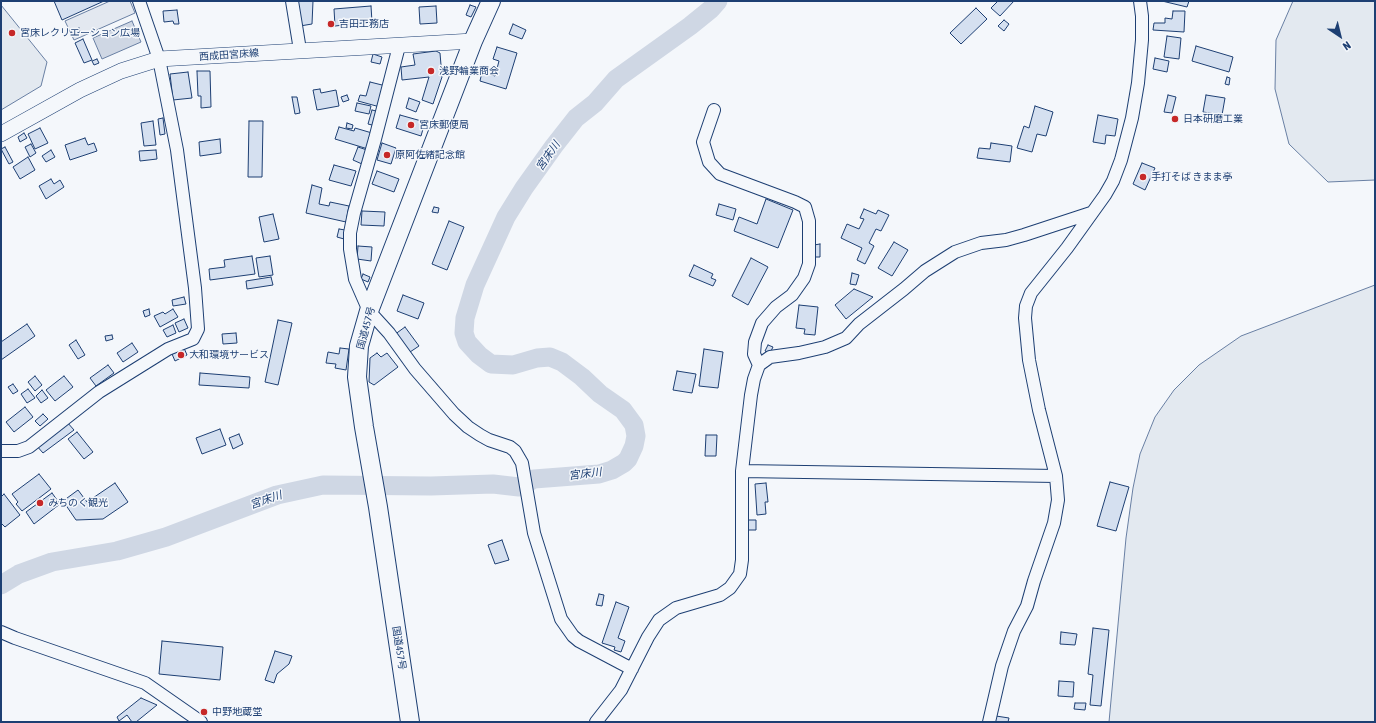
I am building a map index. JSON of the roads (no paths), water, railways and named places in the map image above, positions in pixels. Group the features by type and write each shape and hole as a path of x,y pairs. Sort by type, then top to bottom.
{"highway":[{"name":"国道457号","path":"410,722 378,507 368,458 357,377 359,346 369,311 473,41 491,1"}],"main road":[{"name":"西成田宮床線","path":"1,134 80,90 121,71 159,59 473,41"}],"street":[{"path":"1,451 18,451 29,447 99,392 168,349 193,338 198,329 195,288 177,150 159,59 139,1"},
{"path":"292,1 300,50"},
{"path":"989,722 1002,666 1014,631 1027,606 1054,523 1058,500 1056,476 1034,388 1027,348 1026,306 1031,293 1105,195 1113,181 1121,160 1132,118 1138,83 1142,40 1142,16 1140,1"},
{"path":"399,46 354,213 350,233 350,249 355,279 369,311 389,333 415,369 454,414 468,427 480,435 489,440 510,447 520,458 523,468 531,520 557,610 561,619 573,636 579,641 632,669"},
{"path":"714,110 703,142 709,162 720,174 795,202 805,208 810,221 809,264 804,278 792,295 776,307 762,323 755,342 754,354 759,364"},
{"path":"596,722 616,697 648,637 659,620 676,608 720,596 730,588 740,574 742,471 751,396 754,379 759,364 770,357 799,353 825,347 846,338 859,324 904,290 925,271 955,252 980,243 1006,240 1024,235 1091,213"},
{"path":"742,471 1056,476"},
{"path":"1,632 145,683 200,722"}],"waterway":[{"name":"宮床川","path":"1,585 19,574 52,562 117,551 166,537 277,495 323,485 431,486 493,484 519,487 534,479 599,474 612,470 624,463 628,459 634,446 636,436 634,425 623,410 600,394 582,377 562,362 550,357 537,358 513,365 491,364 479,355 467,342 464,333 465,318 475,285 506,217 524,188 576,118 595,103 616,79 690,26 711,9 718,1"}],"place":[{"name":"吉田工務店","path":"331,24"},
{"name":"宮床レクリエーション広場","path":"12,33"},
{"name":"浅野輪業商会","path":"431,71"},
{"name":"日本研磨工業","path":"1175,119"},
{"name":"宮床郵便局","path":"411,125"},
{"name":"原阿佐緒記念館","path":"387,155"},
{"name":"手打そば きまま亭","path":"1143,177"},
{"name":"大和環境サービス","path":"181,355"},
{"name":"みちのく観光","path":"40,503"},
{"name":"中野地蔵堂","path":"204,712"}]}
